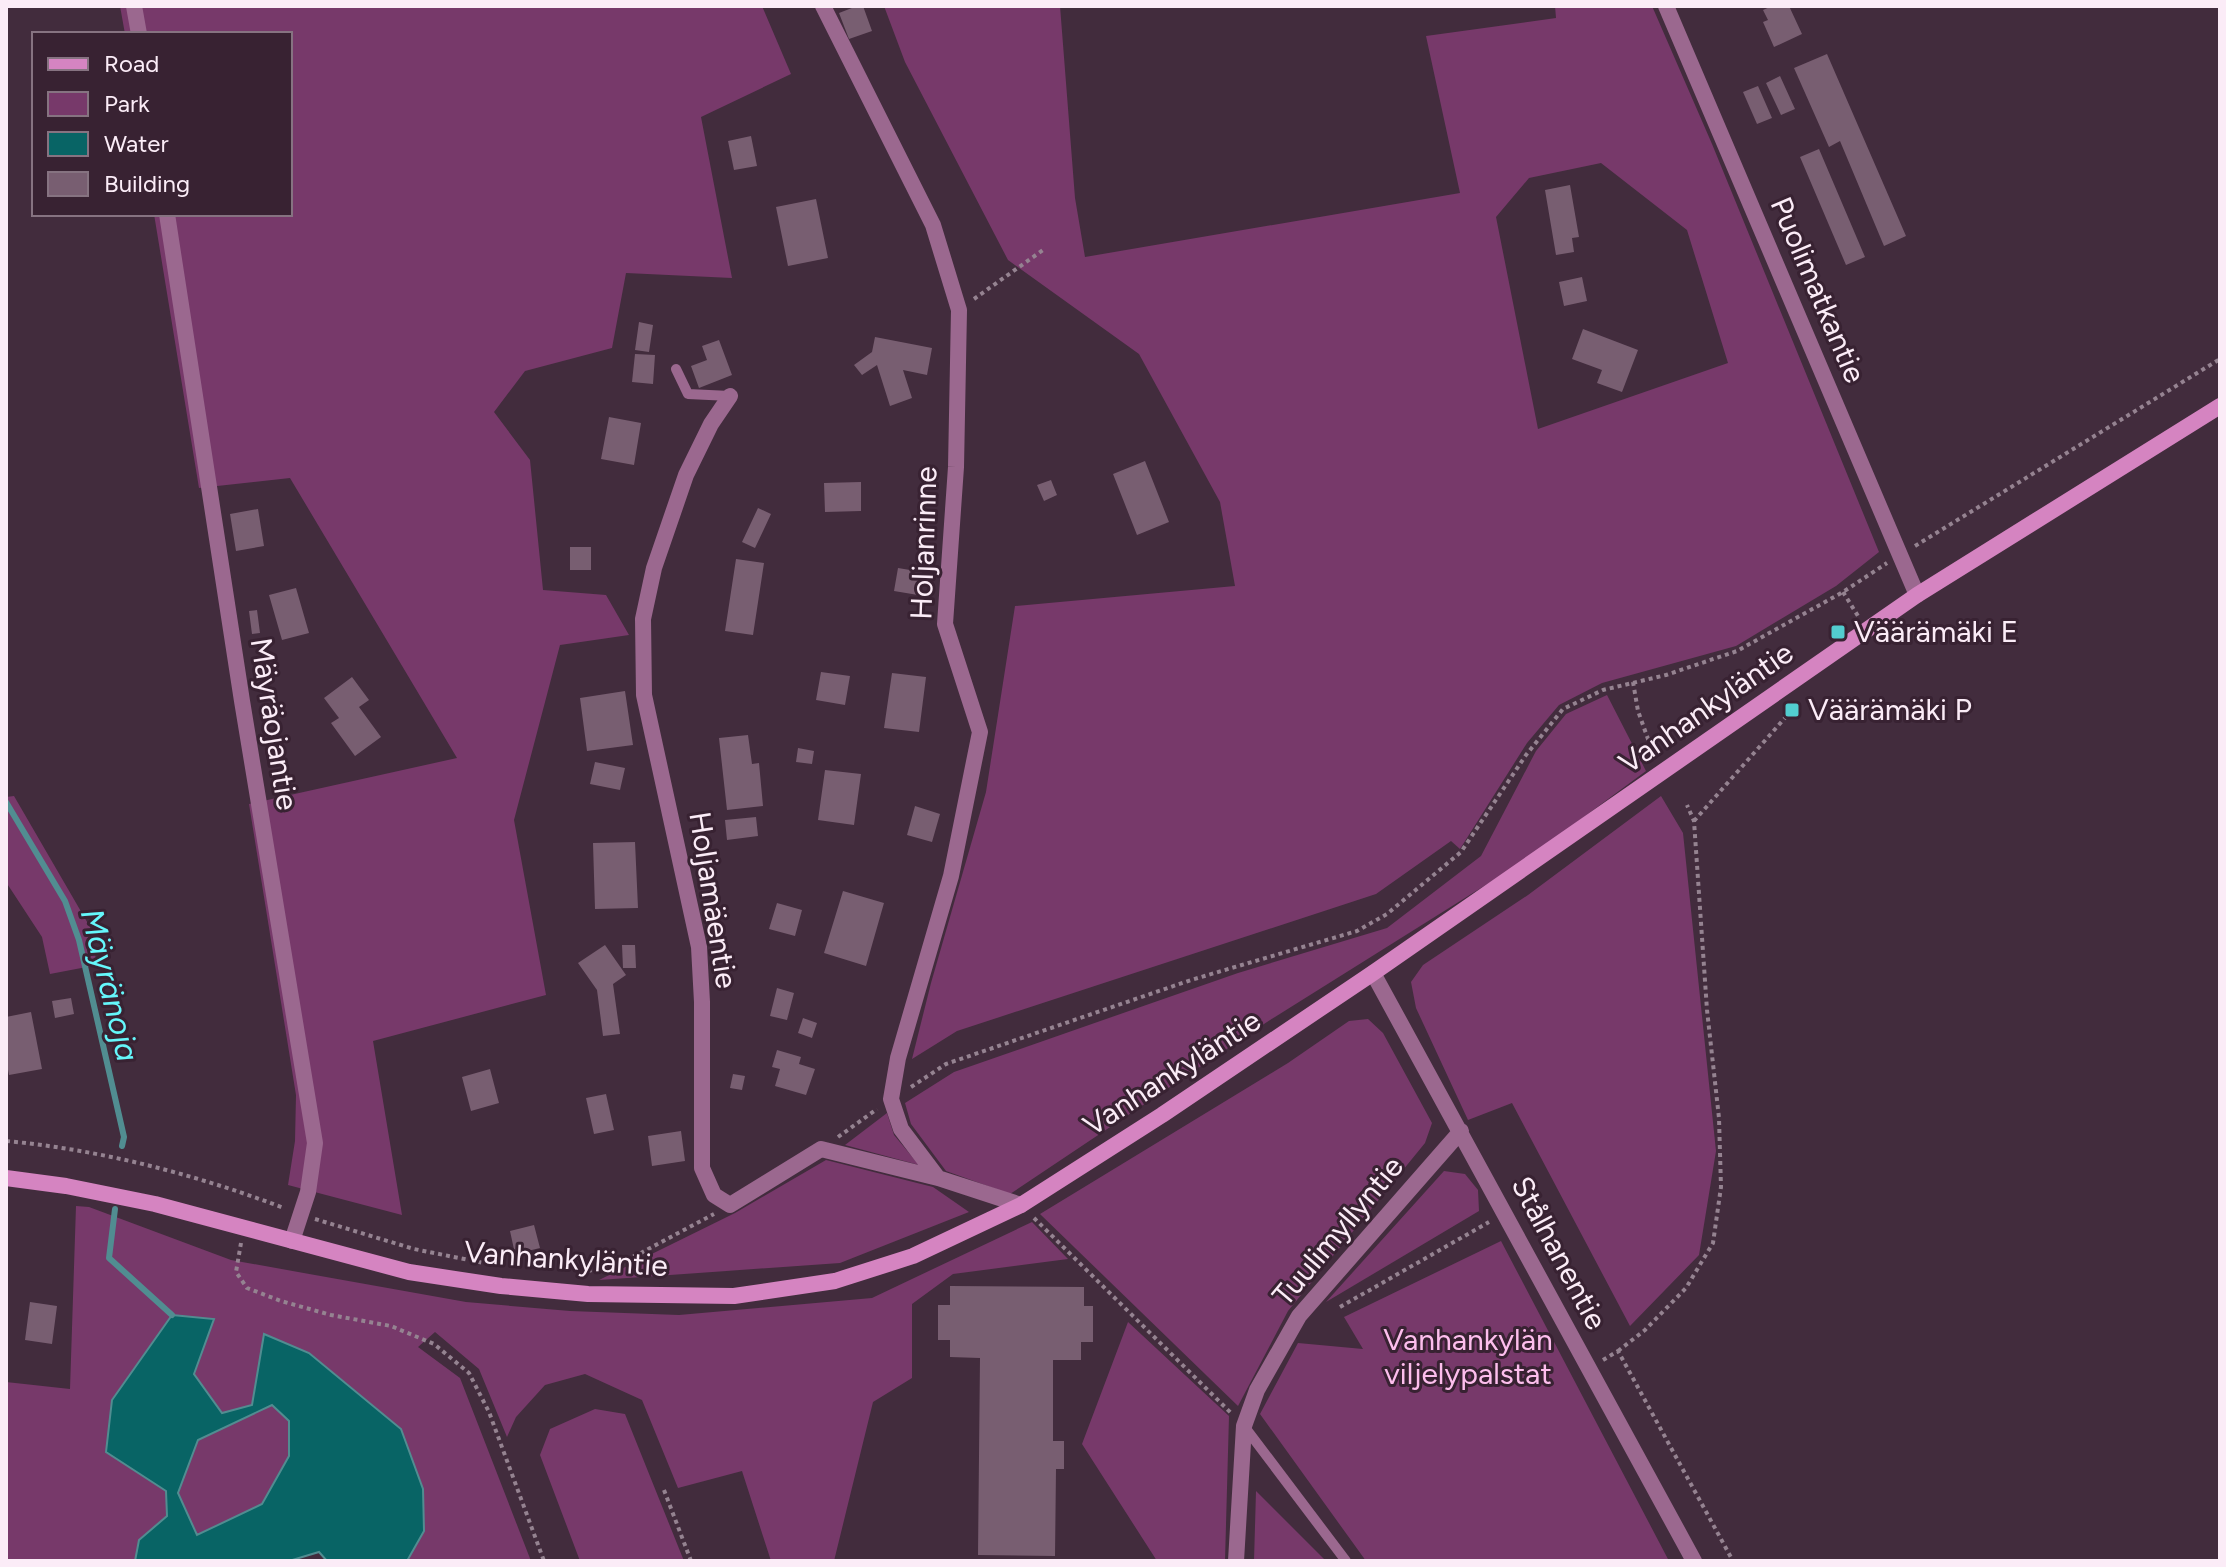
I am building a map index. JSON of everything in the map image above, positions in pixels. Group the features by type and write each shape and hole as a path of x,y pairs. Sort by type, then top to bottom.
{"street":[{"path":"134,6 139,32"},
{"name":"Holjanrinne","path":"823,6 933,225 959,310 956,467 945,624 980,732 951,876 898,1058 891,1099"},
{"name":"Puolimatkantie","path":"1666,6 1917,595"},
{"name":"Mäyräojantie","path":"167,216 242,701 315,1143 308,1192 292,1241"},
{"name":"Holjamäentie","path":"730,396 711,424 686,475 654,568 643,619 644,695 699,947 702,1168 714,1195 730,1205"},
{"name":"Vanhankyläntie","path":"6,1178 105,1193 409,1272 501,1286 588,1294 734,1296 835,1281 913,1256 1021,1205 1162,1115 1373,973 1917,595 2220,406"},
{"name":"Stålhanentie","path":"1373,973 1694,1561"},
{"path":"891,1099 901,1129 938,1178"},
{"name":"Tuulimyllyntie","path":"1236,1561 1244,1426 1257,1390 1299,1316 1461,1131"},
{"path":"730,1205 821,1149 938,1178 1021,1205"}],"lane":[{"path":"676,369 688,394 730,396"},
{"path":"1244,1426 1346,1561"},
{"path":"1332,1543 1338,1561"}],"path":[{"path":"959,310 1043,250"},
{"name":"Vanhankyläntie","path":"821,1149 946,1064 1191,980 1357,931 1387,914 1461,852 1526,755 1563,709 1603,690 1666,675 1737,651 1843,592 2220,359"},
{"path":"1843,592 1858,616"},
{"path":"1633,682 1638,711 1653,753"},
{"path":"1694,821 1792,710"},
{"path":"1589,1368 1645,1330 1686,1288 1713,1243 1721,1187 1719,1118 1707,1010 1694,821 1687,805"},
{"name":"Vanhankyläntie","path":"6,1141 164,1168 414,1249 492,1265"},
{"name":"Vanhankyläntie","path":"579,1275 637,1255 730,1205"},
{"path":"1021,1205 1244,1426"},
{"path":"1340,1307 1505,1213"},
{"path":"245,1227 236,1272 247,1288 331,1315 391,1326 434,1344 469,1373 489,1412 544,1561"},
{"path":"1618,1351 1733,1561"},
{"path":"664,1490 691,1561"}],"green space":[{"path":"120,6 762,6 791,74 701,117 732,278 626,273 612,348 525,371 494,412 530,460 543,590 606,595 629,635 560,645 514,820 546,995 373,1041 402,1215 288,1185 295,1141 296,1095 249,804 457,758 290,478 199,488 154,216 292,216 292,32 125,32"},
{"path":"884,6 1060,6 1075,198 1085,257 1460,193 1426,36 1556,18 1555,6 1652,6 1712,144 1879,552 1836,586 1736,646 1602,683 1559,705 1527,743 1460,849 1451,841 1376,894 957,1031 912,1059 986,792 1015,606 1235,586 1220,502 1139,354 1008,260 905,62","holes":["1601,163 1687,230 1728,363 1538,429 1496,217 1529,178"]},
{"path":"1607,695 1646,771 1527,859 1267,1022 1010,1194 946,1171 911,1124 905,1103 954,1072 1238,973 1387,928 1481,856 1536,751 1566,714"},
{"path":"14,796 90,927 97,965 50,974 42,937 6,882 6,797"},
{"path":"1661,796 1683,833 1716,1151 1699,1255 1630,1326 1512,1103 1468,1120 1416,1008 1411,982 1423,965 1528,895"},
{"path":"1368,1019 1383,1033 1432,1123 1425,1143 1288,1311 1238,1406 1040,1214 1288,1063 1349,1021"},
{"path":"887,1113 894,1135 919,1165 845,1145"},
{"path":"826,1160 933,1187 969,1212 840,1263 599,1280 735,1213"},
{"path":"1444,1171 1465,1174 1478,1190 1479,1211 1326,1302"},
{"path":"76,1206 89,1207 231,1260 466,1302 570,1311 679,1315 872,1298 1032,1222 1068,1259 953,1274 912,1304 912,1378 873,1402 834,1561 771,1561 742,1471 678,1488 642,1400 585,1374 545,1385 516,1417 507,1437 479,1369 435,1332 418,1347 460,1378 531,1561 407,1561 424,1531 265,1334 252,1405 222,1413 194,1374 172,1315 167,1516 139,1540 135,1561 6,1561 6,1382 70,1389"},
{"name":"Vanhankylän viljelypalstat","path":"1501,1241 1669,1561 1366,1561 1260,1414 1298,1343 1363,1349 1344,1317"},
{"path":"1128,1322 1229,1416 1225,1561 1157,1561 1082,1444"},
{"path":"272,1405 289,1421 289,1456 262,1504 197,1535 178,1493 198,1440"},
{"path":"595,1409 625,1414 684,1561 580,1561 540,1455 550,1429"},
{"path":"1256,1491 1326,1561 1254,1561"}],"water":[{"path":"172,1315 214,1319 194,1374 222,1413 252,1405 264,1334 309,1353 401,1429 423,1489 424,1531 407,1561 327,1561 319,1552 289,1561 135,1561 139,1540 167,1516 166,1491 106,1452 112,1400","holes":["272,1405 289,1421 289,1456 262,1504 197,1535 178,1493 198,1440"]}],"building":[{"path":"863,6 872,31 849,39 839,13"},
{"path":"1772,6 1789,6 1802,34 1774,47 1763,22 1768,20 1763,10"},
{"path":"1827,54 1906,236 1884,246 1840,141 1829,147 1794,68"},
{"path":"1780,76 1795,109 1781,115 1766,83"},
{"path":"1758,86 1772,118 1757,124 1743,92"},
{"path":"751,136 757,166 734,170 728,141"},
{"path":"1819,149 1865,257 1846,265 1800,157"},
{"path":"1570,185 1579,237 1572,238 1574,252 1556,255 1545,190"},
{"path":"816,199 828,258 788,266 776,207"},
{"path":"1582,277 1587,301 1564,306 1559,282"},
{"path":"639,322 653,325 649,352 635,350"},
{"path":"1583,329 1638,350 1622,392 1597,383 1602,370 1572,359"},
{"path":"875,337 932,348 927,375 903,370 912,398 890,406 877,365 862,375 854,365 872,352"},
{"path":"719,340 732,375 699,388 691,366 707,360 702,346"},
{"path":"635,354 655,355 653,384 632,382"},
{"path":"609,417 641,423 634,465 601,459"},
{"path":"1145,461 1169,522 1137,535 1113,474"},
{"path":"1051,480 1057,495 1044,501 1037,485"},
{"path":"861,482 861,511 825,512 824,483"},
{"path":"758,508 771,514 755,548 742,542"},
{"path":"258,509 264,546 236,551 230,514"},
{"path":"570,547 591,547 591,570 570,570"},
{"path":"736,559 764,563 753,635 725,631"},
{"path":"898,568 922,572 918,595 894,591"},
{"path":"296,588 309,633 282,640 269,595"},
{"path":"257,610 260,633 252,634 249,611"},
{"path":"821,672 850,676 845,705 816,700"},
{"path":"892,673 926,677 919,732 884,728"},
{"path":"352,677 369,700 359,707 381,737 355,756 331,723 339,718 324,698"},
{"path":"625,691 633,745 587,751 580,698"},
{"path":"748,735 752,764 759,763 763,806 727,810 719,738"},
{"path":"798,748 814,751 812,764 796,762"},
{"path":"595,762 625,768 620,790 590,784"},
{"path":"825,770 861,774 854,825 818,820"},
{"path":"915,806 940,814 932,842 907,835"},
{"path":"756,817 758,836 727,840 725,820"},
{"path":"635,842 638,908 595,909 593,843"},
{"path":"843,891 884,903 866,966 824,953"},
{"path":"777,903 802,910 795,936 769,929"},
{"path":"605,945 626,975 613,984 620,1034 603,1036 597,990 578,963"},
{"path":"622,945 635,945 636,968 623,968"},
{"path":"777,988 794,993 787,1020 770,1016"},
{"path":"71,998 74,1014 55,1018 52,1001"},
{"path":"31,1012 42,1069 9,1075 6,1017"},
{"path":"803,1018 817,1023 812,1038 798,1033"},
{"path":"777,1050 801,1057 799,1064 815,1069 806,1095 775,1086 780,1069 772,1067"},
{"path":"490,1069 499,1103 471,1111 462,1077"},
{"path":"733,1074 745,1076 742,1090 730,1088"},
{"path":"606,1094 614,1130 594,1134 586,1098"},
{"path":"681,1131 685,1161 652,1166 648,1136"},
{"path":"534,1225 540,1248 515,1254 510,1231"},
{"path":"950,1286 1084,1287 1084,1306 1093,1306 1093,1342 1081,1342 1081,1360 1053,1360 1053,1441 1064,1441 1064,1469 1056,1469 1055,1556 978,1555 980,1358 950,1357 950,1340 938,1340 938,1305 950,1305"},
{"path":"30,1302 57,1306 52,1344 25,1340"}],"waterway":[{"name":"Mäyränoja","path":"6,802 65,901 79,940 124,1137 122,1146"},
{"name":"Mäyränoja","path":"115,1209 109,1258 172,1315"}],"place":[{"name":"Väärämäki E","path":"1838,632"},
{"name":"Väärämäki P","path":"1792,710"}]}
